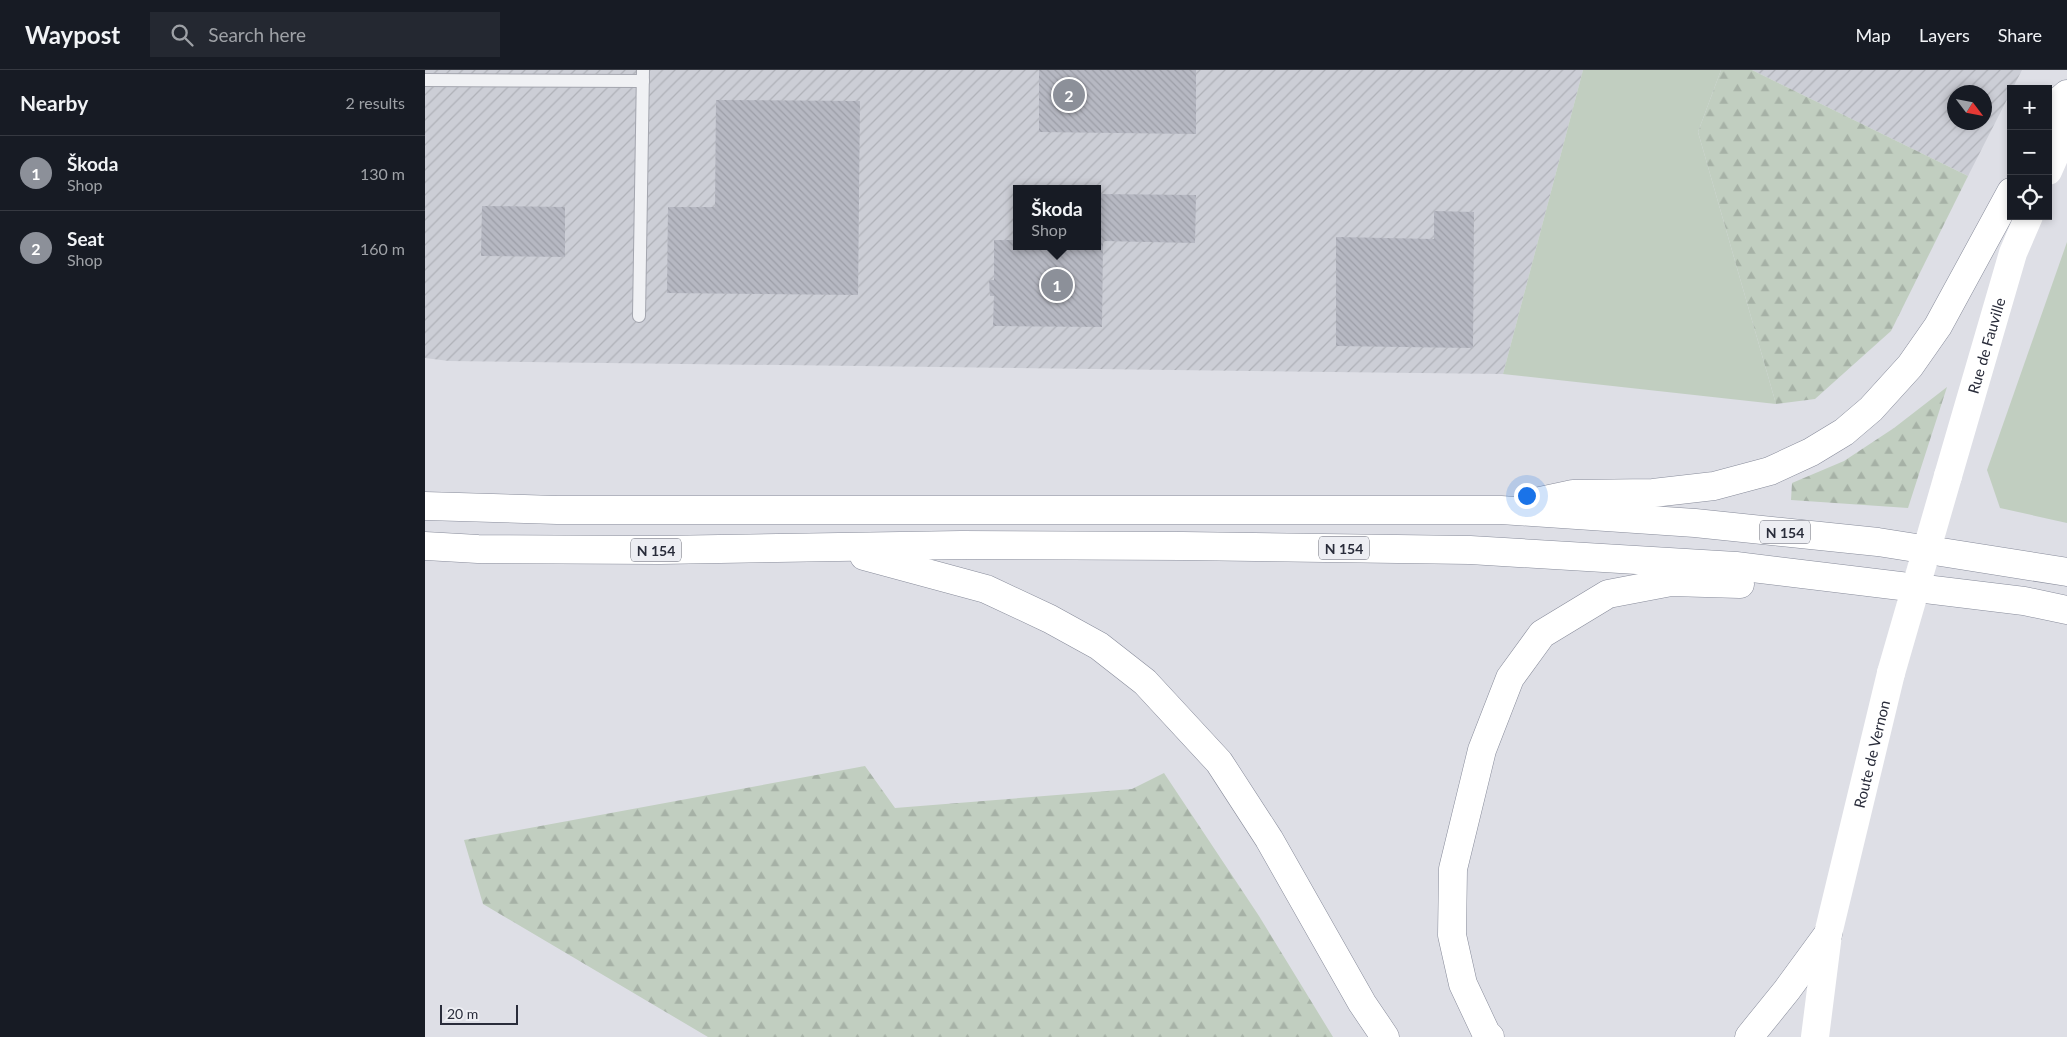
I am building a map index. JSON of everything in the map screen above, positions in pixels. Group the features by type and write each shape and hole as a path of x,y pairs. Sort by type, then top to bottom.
{"main road":[{"path":"2052,115 2060,100 2067,94"},
{"path":"2052,162 2067,128"},
{"path":"1501,510 1573,494 1653,492 1714,486 1770,471 1811,452 1844,432 1871,409 1910,366 1938,326 2007,199"},
{"name":"Rue de Fauville","path":"1948,476 2013,253 2027,220"},
{"name":"Route de Vernon","path":"1815,1037 1828,934 1891,673 1948,476"},
{"name":"N 154","path":"425,506 557,510 1501,510 1695,523 1878,542 2067,572"},
{"name":"N 154","path":"425,546 478,550 660,550 961,545 1471,550 1736,566 2024,601 2067,610"},
{"path":"833,548 985,589 1050,619 1099,646 1145,682 1219,762 1269,839 1362,1003 1385,1037"},
{"path":"1490,1037 1486,1033 1463,984 1452,934 1453,869 1482,750 1509,678 1542,634 1608,594 1671,582 1770,585 1854,579"},
{"path":"1749,1037 1787,990 1828,934"}],"lane":[{"path":"425,80 643,76 639,316"}],"shaded area":[{"path":"425,70 1583,70 1503,374 449,361 425,358"},
{"path":"1752,70 2022,70 2014,85 2007,85 2007,99 1992,129 1992,85 1947,85 1947,130 1991,130 1968,176"}],"green space":[{"path":"1583,70 1721,70 1698,132 1776,404 1503,374"},
{"path":"1721,70 1752,70 1968,176 1891,331 1815,399 1776,404 1698,132"},
{"path":"2067,242 2067,523 2000,508 1987,470"},
{"path":"1947,387 1908,508 1791,500 1792,483 1844,461 1894,428"},
{"path":"865,766 895,808 1132,789 1164,773 1259,916 1333,1037 708,1037 483,904 464,840"}],"building":[{"path":"1039,70 1196,70 1196,134 1039,132"},
{"path":"716,100 860,101 858,295 667,293 668,207 715,207"},
{"path":"1101,194 1196,195 1195,243 1103,241 1102,327 993,326 994,296 990,296 989,280 994,280 994,240 1013,240 1013,250 1101,250"},
{"path":"482,206 565,207 565,257 481,256"},
{"path":"1434,211 1474,212 1473,348 1336,346 1336,237 1434,239"}],"place":[{"name":"Seat","path":"1069,95"},
{"name":"Škoda","path":"1057,285"}]}
